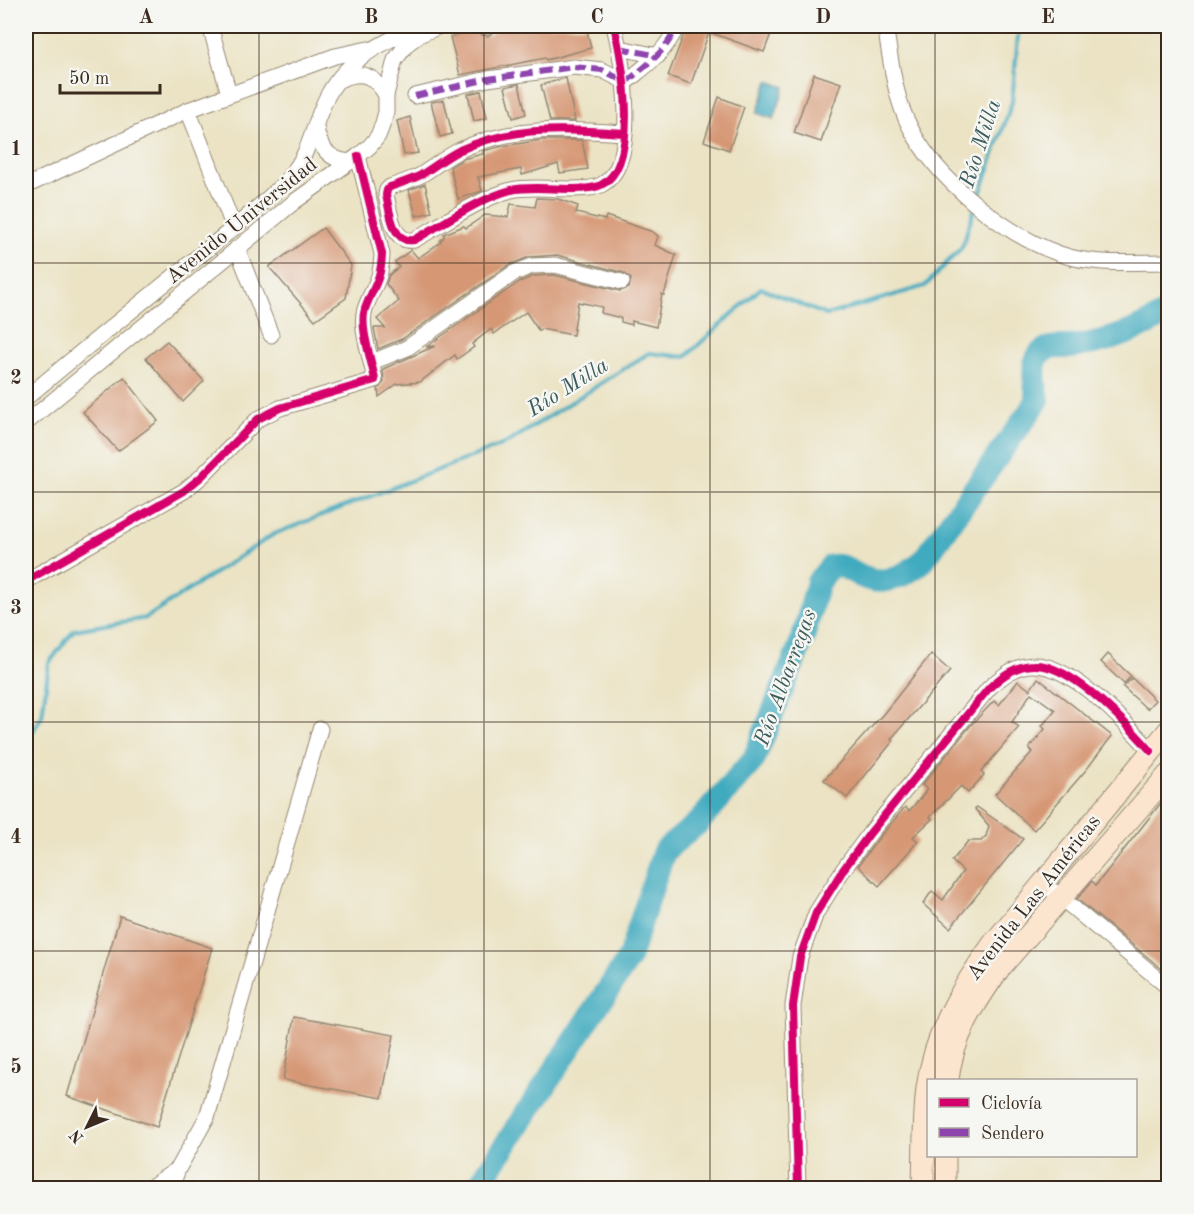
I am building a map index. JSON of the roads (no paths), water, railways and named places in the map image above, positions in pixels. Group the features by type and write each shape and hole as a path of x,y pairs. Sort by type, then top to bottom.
{"street":[{"path":"210,26 229,94"},
{"name":"Avenido Universidad","path":"26,398 234,228 281,186 297,169 308,149 325,100 339,80 357,60 371,49 418,26"},
{"name":"Avenido Universidad","path":"26,423 237,248 317,184 354,159 378,136 386,112 386,95 395,60 408,43 421,34 440,26"},
{"path":"614,26 626,82 625,134 620,164 614,175 600,185 582,188 530,187 495,195 407,242 396,233 386,195 387,190 421,174 460,151 505,134 528,130 579,130 625,134"},
{"path":"626,82 658,56 677,26"},
{"path":"885,26 899,97 909,126 926,154 952,183 997,221 1023,237 1061,255 1097,262 1168,262"},
{"path":"620,48 658,56"},
{"path":"26,186 188,110 335,56 371,49"},
{"path":"415,96 488,80 574,67 602,70 626,82"},
{"path":"339,80 359,73 370,77 386,95"},
{"path":"188,110 234,228"},
{"path":"26,581 184,491 201,477 258,419 280,408 375,380 364,326 364,310 378,282 382,254 354,159 340,161 323,149 318,141 315,126"},
{"path":"237,248 271,335"},
{"path":"372,362 407,348 514,273 532,266 555,265 622,282"},
{"path":"798,1188 793,1006 800,957 816,913 843,870 877,824 989,688 1002,676 1019,667 1035,665 1053,669 1073,679 1095,696 1151,751"},
{"path":"171,1188 178,1169 207,1118 320,729"},
{"name":"Avenida Las Américas","path":"929,1079 941,1034 968,978 1043,882 1168,731"},
{"name":"Avenida Las Américas","path":"948,1079 964,1024 999,969 1168,775"},
{"path":"1043,882 1168,987"},
{"name":"Avenida Las Américas","path":"923,1188 927,1086"},
{"path":"945,1157 945,1188"},
{"path":"149,1188 178,1169"}],"water":[{"path":"768,81 785,87 774,119 757,113"}],"waterway":[{"name":"Río Milla","path":"978,200 1012,102 1019,26"},
{"name":"Río Milla","path":"26,743 42,716 49,663 74,630 146,618 274,534 507,443 649,353 685,357 761,288 826,315 925,286 962,247 975,207"},
{"name":"Río Albarregas","path":"477,1188 629,958 664,851 698,823 754,759 803,638 818,582 831,566 843,567 878,581 900,576 922,562 1038,400 1034,371 1039,355 1047,349 1078,346 1114,338 1137,329 1168,312"}]}
